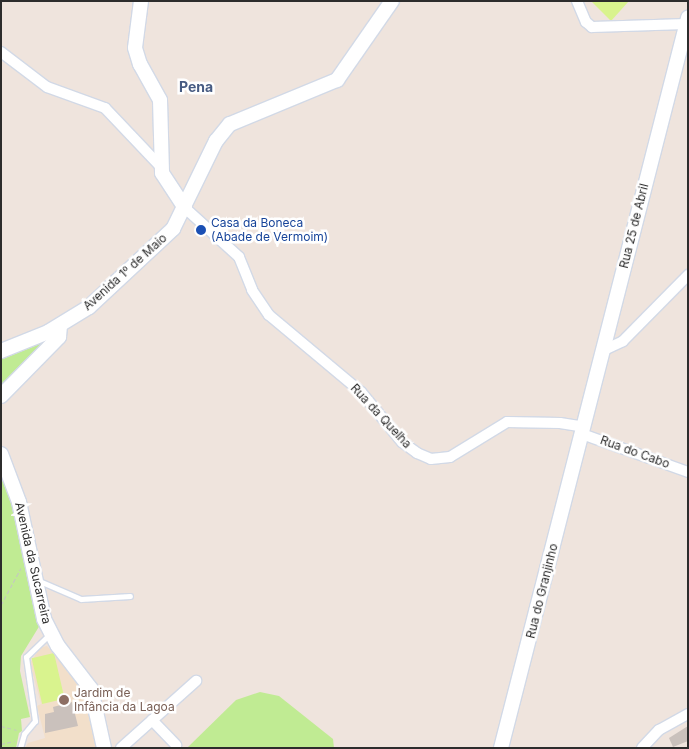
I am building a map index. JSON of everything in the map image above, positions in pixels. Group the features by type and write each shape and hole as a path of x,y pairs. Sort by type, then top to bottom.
{"street":[{"path":"142,1 135,48 140,64 160,100 161,167"},
{"name":"Avenida 1º de Maio","path":"1,351 60,326 89,307 173,229 185,208 216,141 230,124 336,80 392,1"},
{"path":"577,1 586,22 592,27 687,21"},
{"name":"Rua 25 de Abril","path":"583,430 687,21"},
{"path":"1,52 47,87 105,108 161,167 185,208"},
{"name":"Rua da Quelha","path":"185,208 239,257 252,290 269,315 361,392 402,442 417,454 431,459 450,457 507,422 542,422 583,430"},
{"path":"602,351 623,341 688,275"},
{"path":"1,396 59,337 60,326"},
{"name":"Rua do Cabo","path":"583,430 688,472"},
{"name":"Rua do Granjinho","path":"502,748 583,430"},
{"name":"Avenida da Sucarreira","path":"1,454 19,502 34,579 50,634 91,689 104,748"},
{"path":"121,748 196,681"},
{"path":"642,748 659,730 688,714"},
{"path":"152,720 176,745"}],"lane":[{"path":"34,579 81,599 130,596"},
{"path":"20,748 23,737 35,721 26,657 50,634"}],"path":[{"path":"1,605 30,553"},
{"path":"1,726 13,726 23,737 1,744"}],"shaded area":[{"name":"Jardim de Infância da Lagoa","path":"47,646 81,683 88,696 97,748 25,748 28,743 45,738 37,706 41,704 30,663 40,648"}],"green space":[{"path":"591,1 629,1 611,21"},
{"path":"51,336 1,390 1,357"},
{"path":"1,467 11,490 40,625 21,656 20,671 30,717 21,719 22,731 19,733 16,748 1,748"},
{"path":"54,653 65,699 42,704 32,658"},
{"path":"260,692 279,696 333,739 334,748 187,748 236,700"}],"building":[{"path":"72,702 78,726 45,733 45,714 54,712 53,707"},
{"path":"688,726 688,741 673,747 669,738"}],"place":[{"name":"Casa da Boneca (Abade de Vermoim)","path":"201,230"},
{"name":"Jardim de Infância da Lagoa","path":"64,700"}],"district":[{"name":"Pena","path":"196,87"}]}
